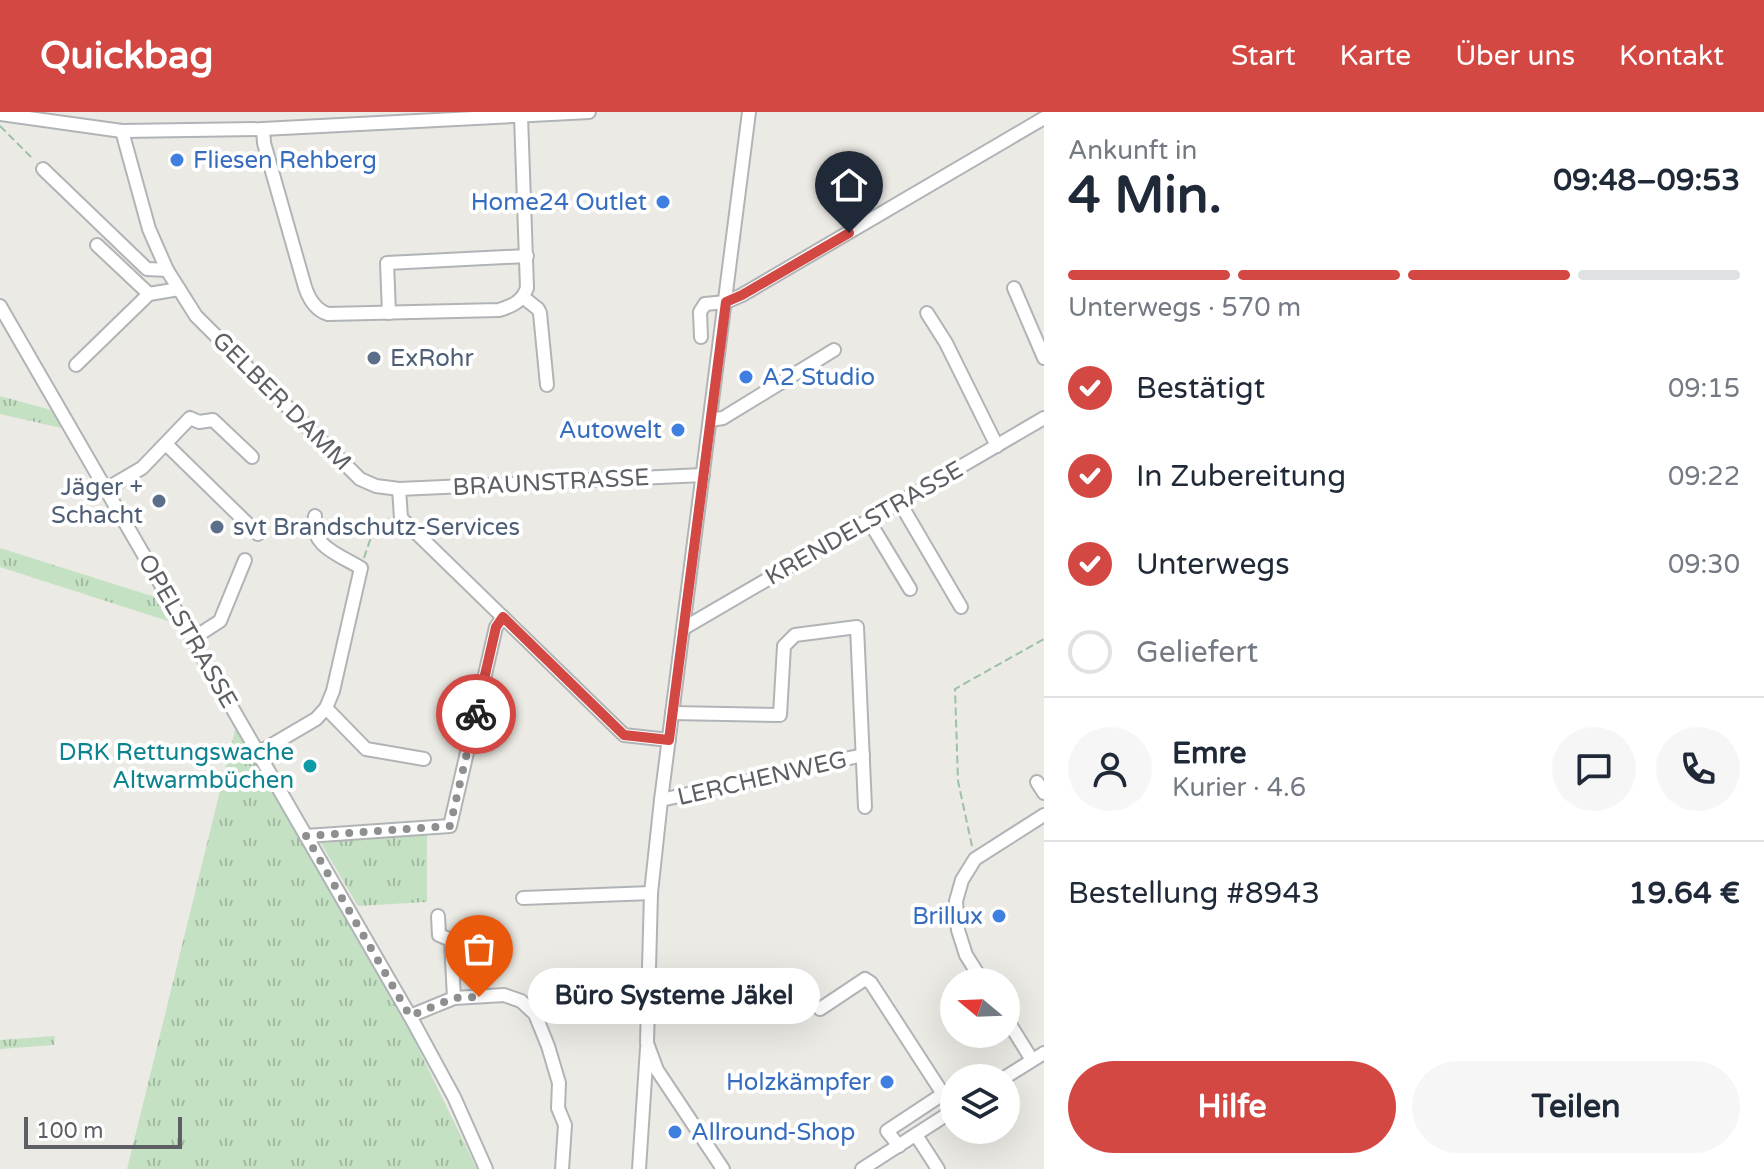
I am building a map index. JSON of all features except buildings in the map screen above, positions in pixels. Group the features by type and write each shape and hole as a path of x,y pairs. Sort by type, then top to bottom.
{"street":[{"path":"0,114 122,131 263,129 589,112"},
{"path":"639,1169 647,1043 651,893 749,112"},
{"path":"263,129 264,143 301,276 310,299 319,310 328,314 499,310 523,297 527,288 521,116"},
{"path":"701,337 700,312 709,302 726,302 742,295 1044,118"},
{"name":"GELBER DAMM","path":"122,131 149,229 167,270 196,316 360,479 376,486 399,489"},
{"path":"43,169 147,269 167,270"},
{"path":"97,245 149,294"},
{"path":"389,313 387,263 527,256"},
{"path":"1014,288 1044,358"},
{"path":"76,365 149,294 179,289"},
{"path":"523,297 540,313 547,385"},
{"name":"OPELSTRASSE","path":"0,306 410,1016 454,1097 486,1169"},
{"path":"927,313 946,343 997,446"},
{"path":"710,420 723,418 834,350"},
{"path":"106,489 142,468 190,418 199,422 213,420 252,457"},
{"name":"KRENDELSTRASSE","path":"684,628 1044,418"},
{"path":"166,444 258,534"},
{"name":"BRAUNSTRASSE","path":"399,489 703,475"},
{"path":"399,489 401,518 624,735 669,740"},
{"path":"900,503 961,607"},
{"path":"258,753 316,719 326,708 333,691 361,568 328,550 319,541 313,526 315,516"},
{"path":"869,521 910,589"},
{"path":"192,639 220,621 245,560"},
{"path":"306,836 450,826 496,627 503,617"},
{"path":"672,713 780,715 784,646 795,635 857,627 865,807"},
{"path":"326,708 366,749 424,759"},
{"name":"LERCHENWEG","path":"661,800 863,755"},
{"path":"975,968 962,946 956,916 962,880 975,859 1044,815"},
{"path":"523,898 651,893"},
{"path":"438,916 439,935 451,940 454,998"},
{"path":"820,1009 865,979 871,983 940,1089"},
{"path":"410,1016 454,998 504,995 521,1001 535,1014 559,1083 558,1108 565,1125 562,1169"},
{"path":"1020,1034 1040,1057 1020,1069"},
{"path":"647,1043 657,1070 723,1169"},
{"path":"899,1146 887,1131 940,1096"},
{"path":"862,1169 940,1119"},
{"path":"916,1135 938,1169"}],"path":[{"path":"0,126 43,169"},
{"path":"361,568 372,534 399,509"},
{"path":"975,859 958,781 955,689 1044,639"},
{"path":"525,998 542,989 638,983"}],"green space":[{"path":"0,396 55,411 62,428 0,414"},
{"path":"0,548 158,598 171,622 0,567"},
{"path":"236,726 399,1009 477,1169 127,1169"},
{"path":"427,833 427,902 358,906 319,840"},
{"path":"55,1036 54,1045 0,1049 0,1040"}],"way so far":[{"path":"476,714 450,826 306,836 410,1016 454,998 479,997"}],"place":[{"name":"Fliesen Rehberg","path":"177,160"},
{"name":"Home24 Outlet","path":"663,202"},
{"name":"ExRohr","path":"374,358"},
{"name":"A2 Studio","path":"746,377"},
{"name":"Autowelt","path":"678,430"},
{"name":"Jäger + Schacht","path":"159,501"},
{"name":"svt Brandschutz-Services","path":"217,527"},
{"name":"DRK Rettungswache Altwarmbüchen","path":"310,766"},
{"name":"Brillux","path":"999,916"},
{"name":"Büro Systeme Jäkel","path":"479,997"},
{"name":"Holzkämpfer","path":"887,1082"},
{"name":"Allround-Shop","path":"675,1132"}],"route":[{"path":"476,714 496,627 503,617 624,735 669,740 726,302 849,233"}]}
